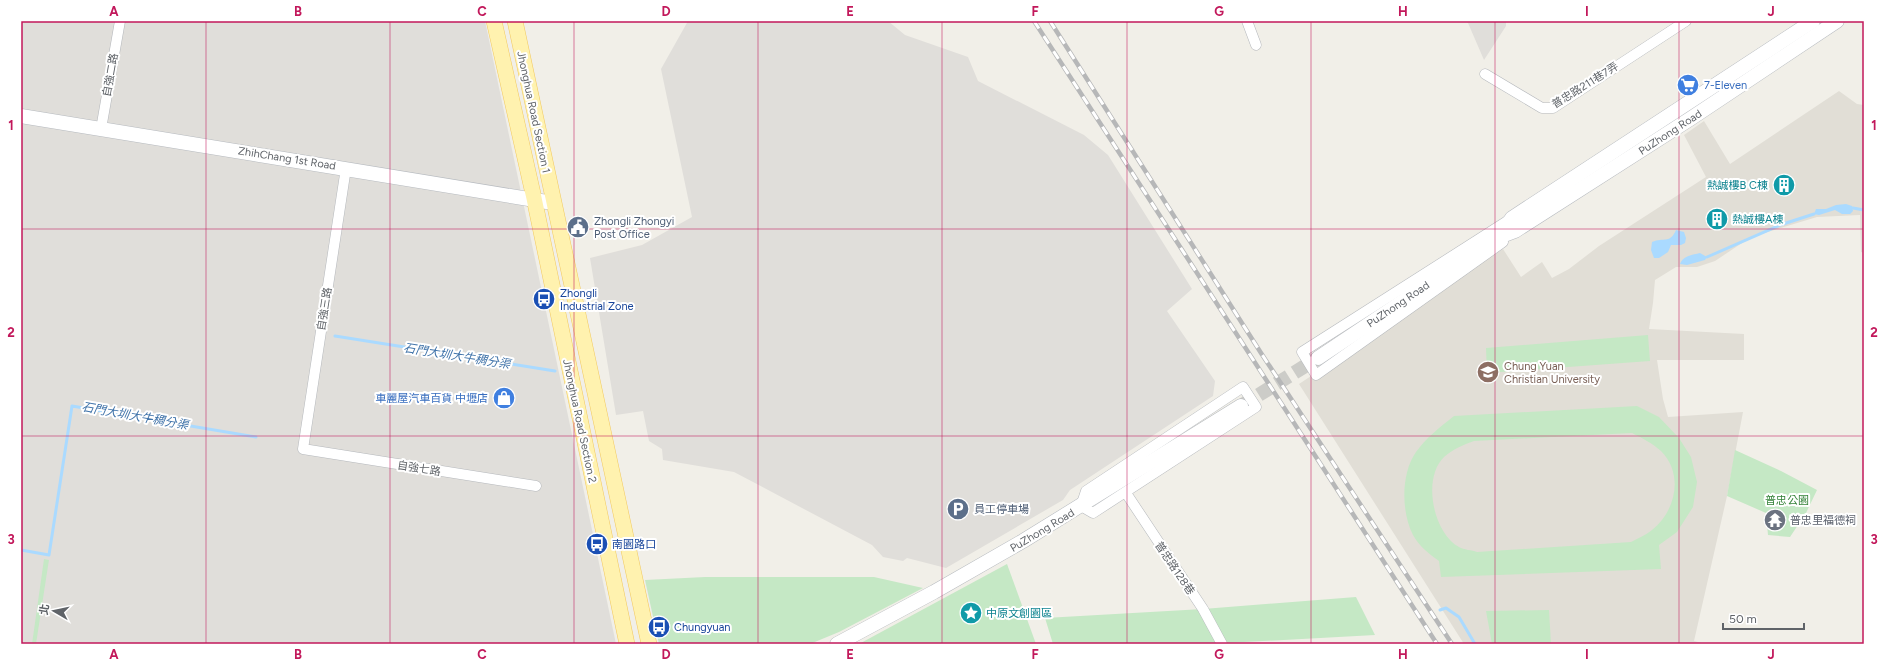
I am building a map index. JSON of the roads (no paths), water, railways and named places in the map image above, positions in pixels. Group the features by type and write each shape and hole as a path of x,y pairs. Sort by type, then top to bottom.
{"main road":[{"name":"Jhonghua Road Section 1","path":"494,21 534,198"},
{"name":"Jhonghua Road Section 1","path":"515,21 553,203"},
{"name":"Jhonghua Road Section 2","path":"534,198 627,644"},
{"name":"Jhonghua Road Section 2","path":"553,203 649,644"}],"street":[{"name":"自強二路","path":"101,129 120,21"},
{"path":"1247,21 1256,45"},
{"name":"普忠路211巷7弄","path":"1485,74 1542,108 1553,108 1686,21"},
{"name":"PuZhong Road","path":"1318,358 1499,237 1514,224 1814,21"},
{"name":"PuZhong Road","path":"1514,224 1690,119 1837,21"},
{"name":"ZhihChang 1st Road","path":"21,116 534,198 553,203"},
{"name":"自強三路","path":"303,449 346,168"},
{"path":"1514,224 1502,243 1316,375 1302,352 1514,224"},
{"path":"1244,387 1256,407 1126,493 1093,513 1081,506 1086,491 1244,387"},
{"name":"PuZhong Road","path":"837,644 934,592 1081,506 1241,406"},
{"name":"自強七路","path":"303,449 536,486"},
{"name":"普忠路128巷","path":"1126,493 1203,609 1222,644"}],"water":[{"path":"1846,204 1852,206 1853,211 1850,214 1842,214 1835,210 1819,215 1814,214 1816,209 1826,209 1836,205"},
{"path":"1676,230 1684,232 1686,238 1685,243 1681,245 1671,245 1668,252 1659,258 1654,258 1651,250 1652,242 1669,239"},
{"path":"1700,253 1707,257 1705,260 1687,265 1680,264 1683,259"}],"waterway":[{"path":"1853,208 1864,210"},
{"path":"1707,257 1780,225 1814,214"},
{"name":"石門大圳大牛稠分渠","path":"335,336 555,371"},
{"name":"石門大圳大牛稠分渠","path":"21,550 49,555 72,406 256,437"},
{"name":"石門大圳大牛稠分渠","path":"1440,610 1446,608 1459,617 1475,644"}],"tunnel":[{"path":"1241,406 1318,358"}],"railway":[{"path":"1034,21 1437,644"},
{"path":"1050,21 1261,353 1452,644"}],"place":[{"name":"7-Eleven","path":"1688,85"},
{"name":"熱誠樓B C棟","path":"1784,185"},
{"name":"熱誠樓A棟","path":"1717,219"},
{"name":"Zhongli Zhongyi Post Office","path":"578,227"},
{"name":"Zhongli Industrial Zone","path":"544,299"},
{"name":"Chung Yuan Christian University","path":"1488,372"},
{"name":"車麗屋汽車百貨 中壢店","path":"504,398"},
{"name":"員工停車場","path":"958,509"},
{"name":"普忠里福德祠","path":"1775,520"},
{"name":"南園路口","path":"597,544"},
{"name":"中原文創園區","path":"971,613"},
{"name":"Chungyuan","path":"659,627"}],"park label":[{"name":"普忠公園","path":"1787,500"}]}
